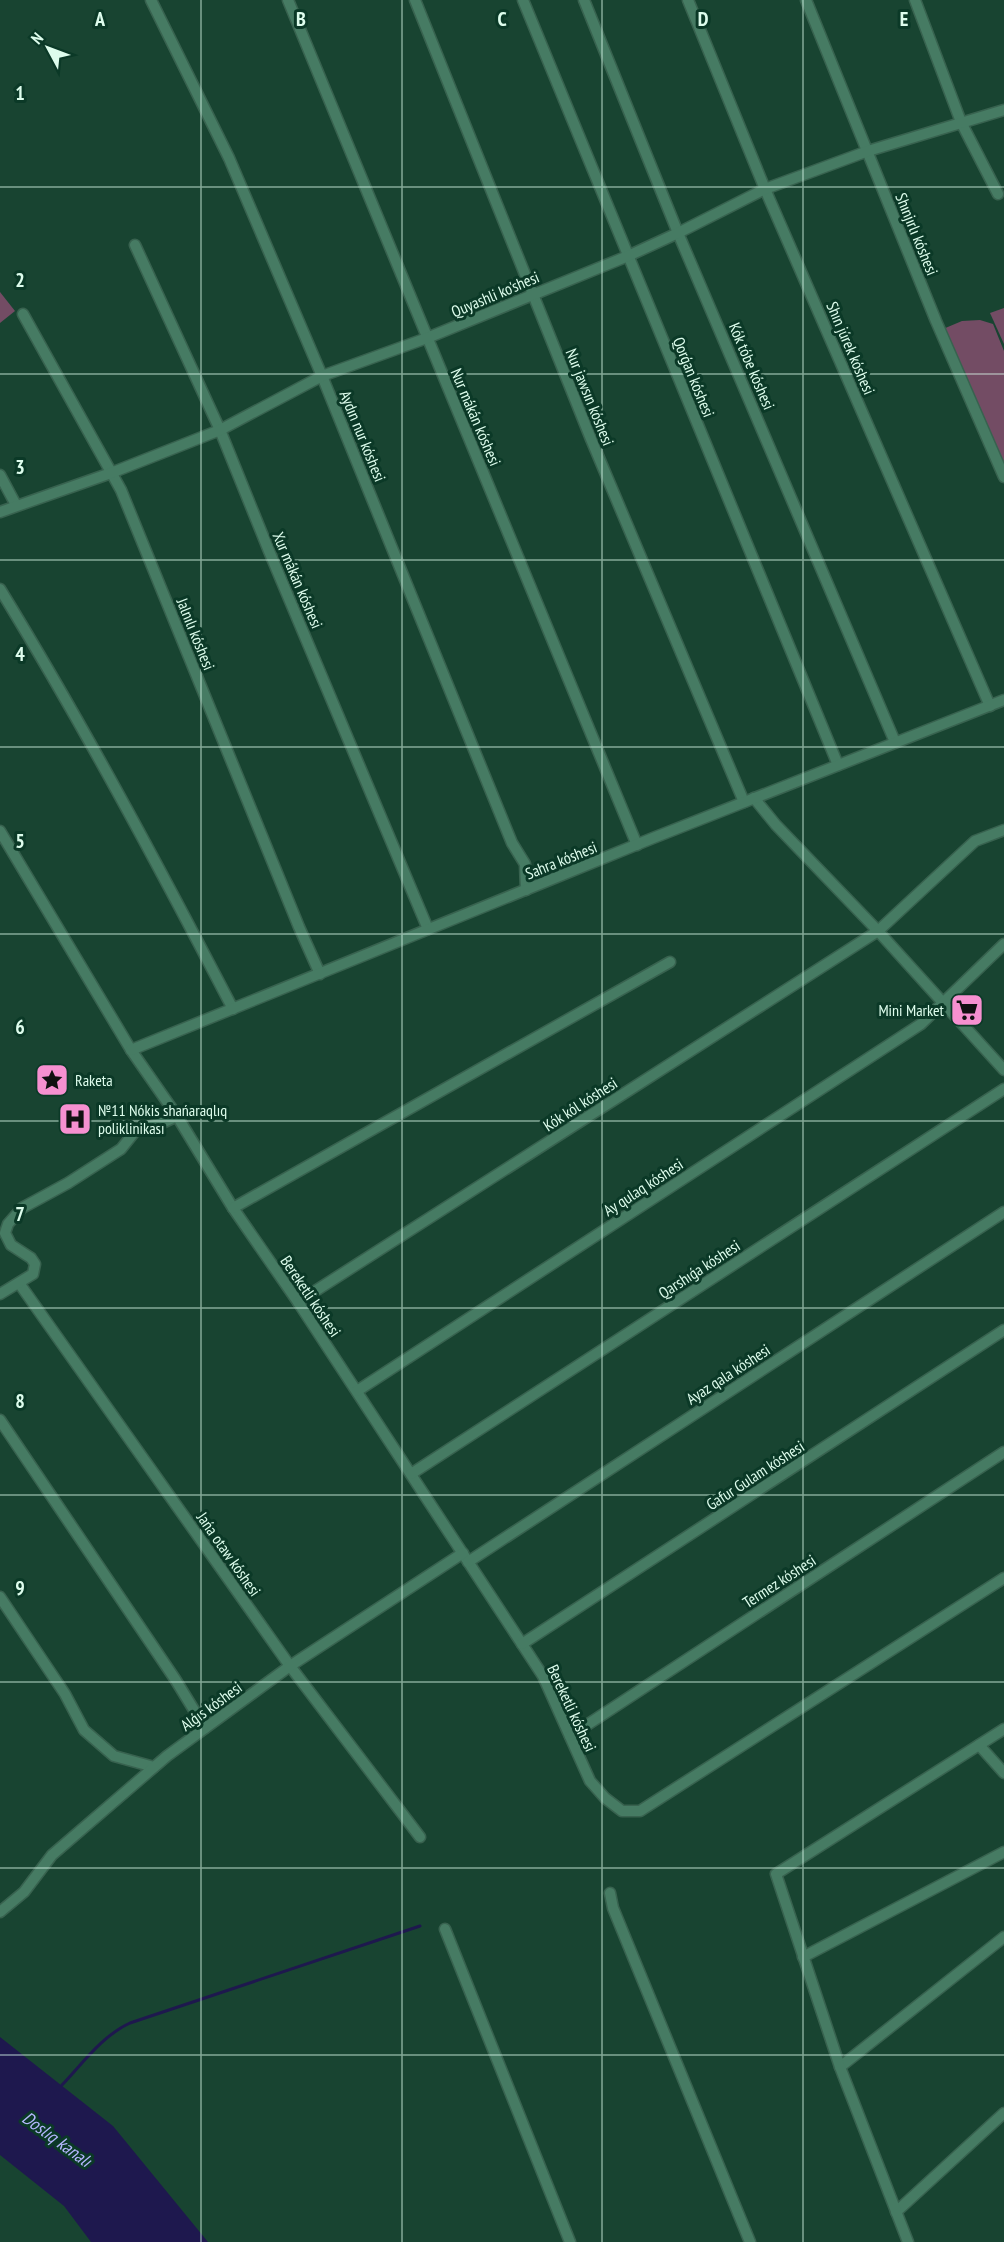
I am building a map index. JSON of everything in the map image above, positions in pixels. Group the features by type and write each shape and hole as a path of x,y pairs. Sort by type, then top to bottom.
{"street":[{"name":"Aydın nur kóshesi","path":"151,0 229,158 322,376 512,843 525,864 526,890"},
{"name":"Nur mákán kóshesi","path":"288,0 637,845"},
{"name":"Nur jawsın kóshesi","path":"415,0 591,439 749,800 878,931 1004,1070"},
{"name":"Qorǵan kóshesi","path":"523,0 838,765"},
{"name":"Kók tóbe kóshesi","path":"584,0 678,233 895,742"},
{"name":"Shın júrek kóshesi","path":"688,0 765,189 990,706"},
{"name":"Shınjırlı kóshesi","path":"806,0 936,321 1004,477"},
{"path":"915,0 961,122 998,194"},
{"name":"Quyashli ko'shesi","path":"0,512 111,473 220,430 322,376 427,338 628,256 765,189 868,151 1004,110"},
{"name":"Xur mákán kóshesi","path":"135,245 220,430 428,929"},
{"name":"Jalnılı kóshesi","path":"23,314 121,490 320,974"},
{"path":"0,475 16,505"},
{"path":"0,589 61,688 233,1009"},
{"name":"Sahra kóshesi","path":"131,1050 749,800 1004,700"},
{"name":"Kók kól kóshesi","path":"298,1302 878,931 975,841 1004,830"},
{"name":"Bereketli kóshesi","path":"0,831 131,1050 177,1116 233,1208 357,1391 543,1676 590,1781 605,1798 622,1811 640,1811 1004,1578"},
{"name":"Ay qulaq kóshesi","path":"357,1391 921,1024 941,1002 1004,944"},
{"path":"233,1208 670,962"},
{"name":"Qarshıǵa kóshesi","path":"411,1474 1004,1089"},
{"path":"0,1294 33,1274 35,1264 31,1258 11,1245 5,1233 8,1224 22,1208 68,1183 121,1149 137,1129 160,1124 177,1116"},
{"name":"Ayaz qala kóshesi","path":"465,1557 1004,1212"},
{"name":"Jańa otaw kóshesi","path":"19,1283 290,1666 420,1837"},
{"name":"Gafur Gulam kóshesi","path":"522,1644 1004,1330"},
{"path":"0,1420 175,1679 205,1728"},
{"name":"Termez kóshesi","path":"570,1736 1004,1452"},
{"name":"Alǵıs kóshesi","path":"0,1912 24,1892 52,1855 154,1767 205,1728 290,1666 465,1557"},
{"path":"0,1597 65,1694 84,1730 114,1756 154,1767"},
{"path":"908,2242 840,2067 776,1874 1004,1729"},
{"path":"979,1745 1004,1773"},
{"path":"803,1957 1004,1852"},
{"path":"610,1893 613,1908 750,2242"},
{"path":"445,1929 570,2242"},
{"path":"840,2067 1004,1937"},
{"path":"896,2212 1004,2113"}],"shaded area":[{"path":"0,292 15,311 0,323"},
{"path":"1004,308 1004,344 990,313"},
{"path":"980,320 993,324 1004,351 1004,465 943,329 962,321"}],"water":[{"name":"Doslıq kanalı","path":"0,2037 113,2126 208,2242 91,2242 64,2206 0,2155"}],"waterway":[{"path":"62,2085 102,2042 130,2023 420,1926"}],"place":[{"name":"Mini Market","path":"967,1010"},
{"name":"Raketa","path":"52,1080"},
{"name":"№11 Nókis shańaraqlıq poliklinikası","path":"75,1119"}]}
